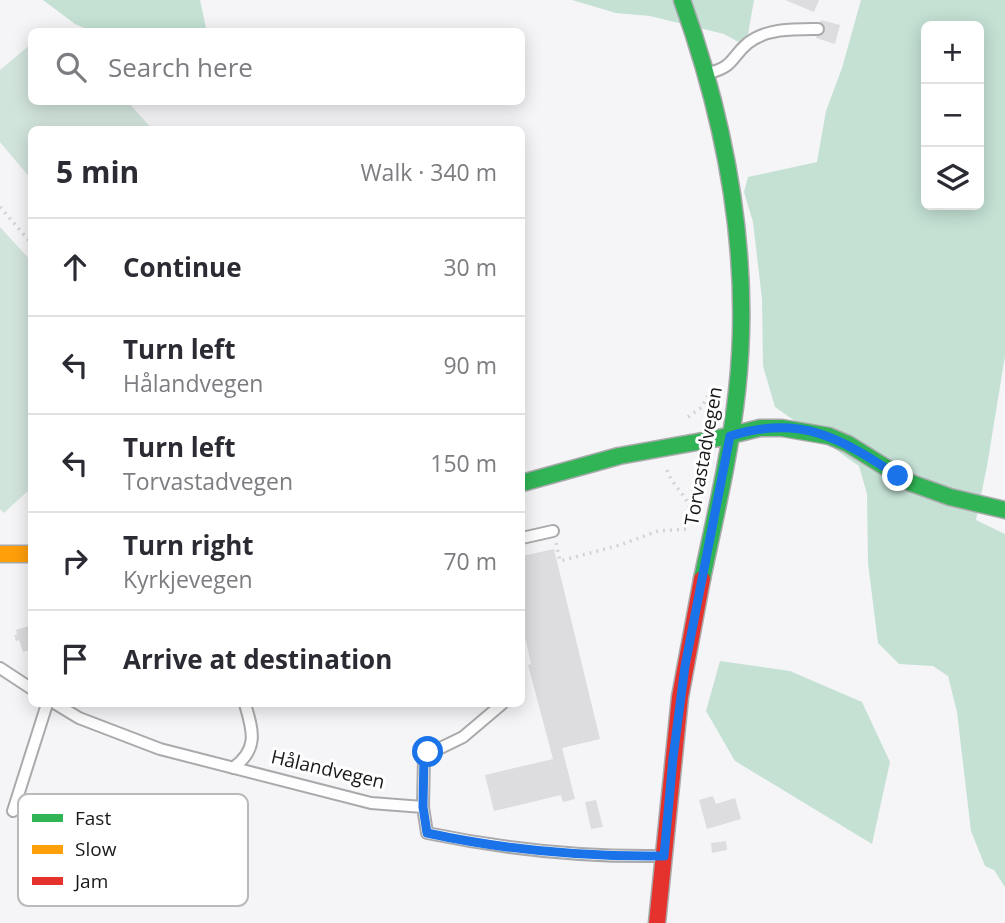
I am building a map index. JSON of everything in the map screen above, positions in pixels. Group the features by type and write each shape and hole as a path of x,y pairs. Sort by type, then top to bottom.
{"main road":[{"name":"Torvastadvegen","path":"657,923 685,666 730,436 739,364 740,267 727,157 707,74 682,0"},
{"path":"525,481 598,460 770,427 801,429 831,436 898,476 930,490 1005,510"},
{"path":"0,554 28,554"}],"lane":[{"path":"707,74 730,65 748,43 771,32 818,29"},
{"path":"525,537 553,531"},
{"path":"0,668 28,686"},
{"path":"18,794 46,707"},
{"name":"Hålandvegen","path":"61,707 79,718 130,738 233,768 371,803 423,807"},
{"path":"233,768 243,760 253,738 246,707"},
{"path":"498,707 463,737 424,755 423,807 427,833 554,853 664,856"},
{"path":"13,811 18,795"}],"path":[{"path":"0,207 28,239"},
{"path":"681,419 702,407 713,385"},
{"path":"553,531 561,561 620,545 658,531 689,529"}],"green space":[{"path":"43,0 200,0 206,28 84,28"},
{"path":"572,0 754,0 747,40 742,44 724,34 650,16 616,13"},
{"path":"861,0 1005,0 1005,356 976,520 1005,534 1005,887 994,870 985,866 971,831 957,712 948,676 933,666 899,664 878,643 868,563 867,494 859,466 775,407 763,366 762,299 753,222 744,192 748,177 817,162 826,111 842,68"},
{"path":"28,47 28,105 131,105 149,126 28,126 28,175 0,142 0,70"},
{"path":"0,227 28,258 28,491 4,513 0,509"},
{"path":"720,661 790,671 862,702 890,762 872,844 735,761 706,711"}],"building":[{"path":"785,0 819,0 814,12"},
{"path":"821,20 840,25 835,44 816,38"},
{"path":"554,549 600,739 562,748 575,799 563,802 561,795 494,811 485,775 553,759 528,665 531,664 525,637 525,555"},
{"path":"28,626 28,650 23,652 19,640 16,641 16,630"},
{"path":"713,796 716,804 735,798 741,819 707,829 699,800"},
{"path":"596,800 603,827 591,829 585,802"},
{"path":"726,841 727,850 712,853 711,843"}],"traffic: fast":[{"path":"682,0 712,95 723,144 732,192 741,291 741,341 734,415 702,579"},
{"path":"525,482 619,456 760,428 782,428 829,436 848,444 911,483 950,497 1005,510"}],"traffic: slow":[{"path":"0,554 28,554"}],"traffic: jam":[{"path":"657,923 680,697 702,579"}],"route":[{"path":"428,752 424,755 423,807 427,833 554,853 664,856 678,709 702,569 730,436 770,427 801,429 831,436 898,476"}]}
